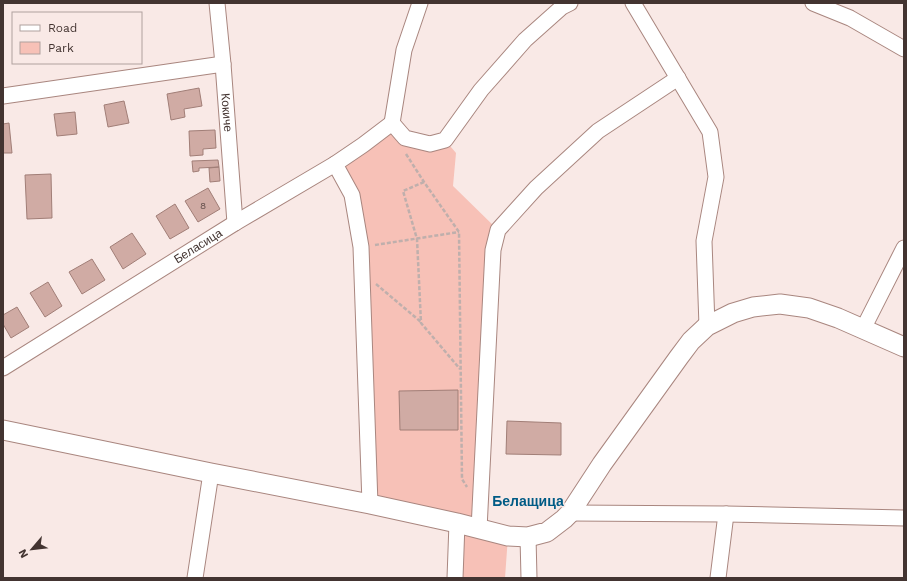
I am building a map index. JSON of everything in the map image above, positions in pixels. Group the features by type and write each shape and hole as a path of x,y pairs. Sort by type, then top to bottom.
{"street":[{"name":"Кокиче","path":"217,3 235,223"},
{"path":"420,3 404,50 392,123 405,138 430,144 445,140 481,90 525,40 562,7 570,3"},
{"path":"633,3 710,132 716,177 704,240 708,326"},
{"path":"813,3 850,18 904,48"},
{"path":"3,96 223,64"},
{"path":"479,529 493,250 498,230 536,188 598,131 678,78"},
{"name":"Беласица","path":"3,368 235,223 335,164 392,123"},
{"path":"335,164 352,196 361,247 370,504"},
{"path":"863,329 904,248"},
{"path":"3,430 211,474 370,504 508,536 528,538 546,532 570,513 602,464 691,341 708,326 733,313 754,307 780,304 809,308 838,318 904,347"},
{"path":"195,578 211,474"},
{"path":"570,513 726,514 904,518"},
{"path":"718,578 726,514"},
{"path":"455,578 457,523"},
{"path":"528,538 529,578"}],"path":[{"path":"404,151 459,232 462,479 480,507"},
{"path":"421,323 417,239 403,191 424,182"},
{"path":"361,247 459,232"},
{"path":"362,272 421,323 460,370"}],"green space":[{"path":"392,123 405,138 445,140 456,153 453,186 498,230 479,529 508,536 505,578 455,578 457,523 370,504 361,247 335,164"}],"building":[{"path":"199,88 202,106 184,109 185,117 171,120 167,94"},
{"path":"124,101 129,123 108,127 104,105"},
{"path":"75,112 77,134 57,136 54,114"},
{"path":"9,123 12,153 3,153 3,124"},
{"path":"215,130 216,148 203,149 203,155 190,156 189,131"},
{"path":"218,160 219,167 199,168 199,171 193,172 192,161"},
{"path":"219,167 220,181 210,182 209,168"},
{"path":"51,174 52,218 27,219 25,175"},
{"path":"208,188 220,209 198,222 185,201"},
{"path":"175,204 189,228 170,239 156,216"},
{"path":"132,233 146,254 123,269 110,247"},
{"path":"92,259 105,280 82,294 69,272"},
{"path":"48,282 62,306 45,317 30,293"},
{"path":"17,307 29,327 11,338 3,324 3,315"},
{"path":"458,390 458,430 400,430 399,391"},
{"path":"507,421 561,423 561,455 506,454"}],"district":[{"name":"Белащица","path":"528,501"}]}
